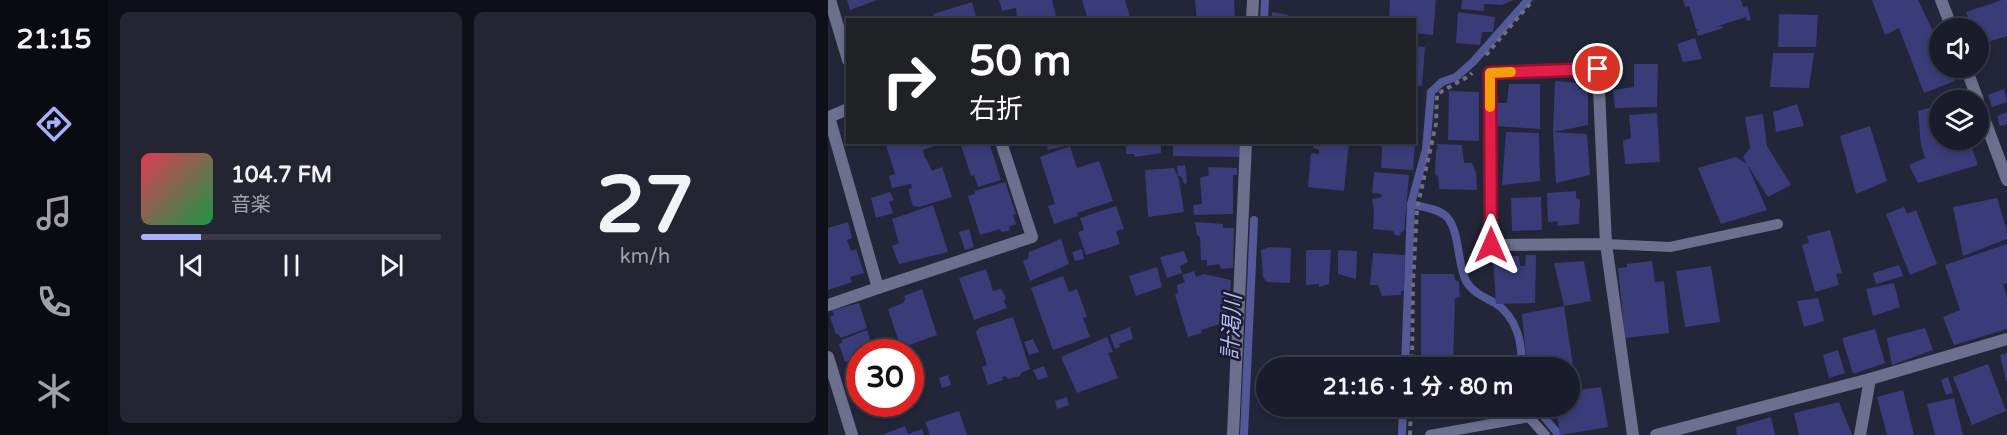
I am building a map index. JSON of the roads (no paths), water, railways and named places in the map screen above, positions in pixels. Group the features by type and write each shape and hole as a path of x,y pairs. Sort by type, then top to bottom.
{"street":[{"path":"830,0 846,53"},
{"path":"1252,18 1253,0"},
{"path":"1941,0 1948,18"},
{"path":"1606,244 1491,245 1490,73 1598,69 1606,244 1633,435"},
{"path":"846,110 829,117 878,288"},
{"path":"1989,131 2007,180"},
{"path":"828,305 1032,237 1002,144"},
{"path":"1233,435 1246,144"},
{"path":"1656,435 1870,379 2007,339"},
{"path":"828,357 852,435"},
{"path":"1860,435 1870,379"}],"lane":[{"path":"1606,244 1670,247 1778,224"},
{"path":"1430,435 1529,417 1545,435"}],"waterway":[{"name":"計渇川","path":"1264,18 1265,0"},
{"path":"1521,357 1517,332 1509,316 1495,303 1475,292 1466,281 1451,222 1438,211 1411,204 1426,149 1431,92 1442,82 1456,77 1473,62 1528,0"},
{"path":"1405,357 1411,204"},
{"name":"計渇川","path":"1244,435 1254,220"},
{"path":"1402,434 1403,417"},
{"path":"1544,417 1559,435"}]}
